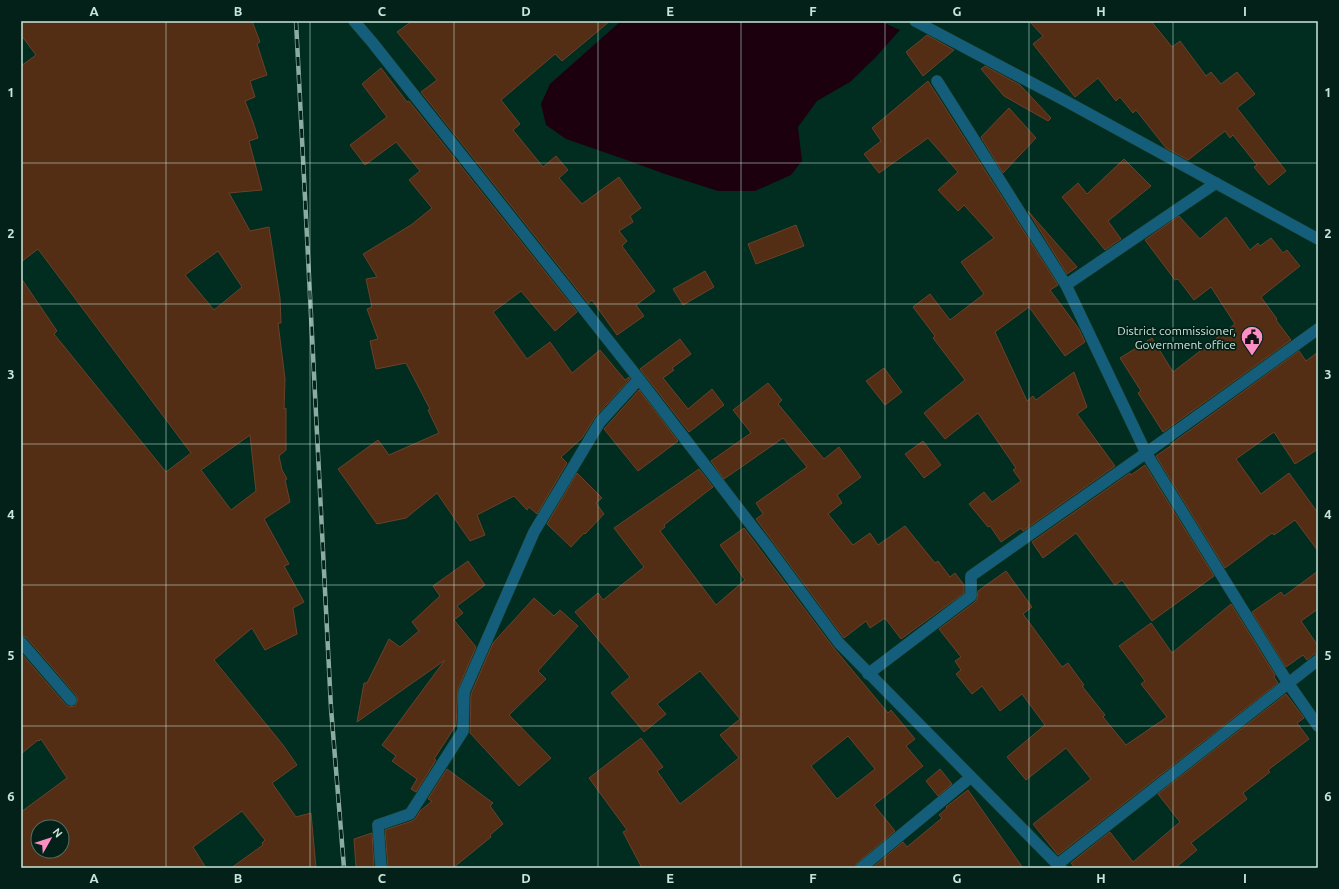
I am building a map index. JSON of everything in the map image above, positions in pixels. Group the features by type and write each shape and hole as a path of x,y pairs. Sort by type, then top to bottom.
{"street":[{"path":"354,21 639,379 768,546 838,643 1060,866 1318,660"},
{"path":"915,21 1062,99 1318,239"},
{"path":"937,80 1066,285 1146,453 1288,683 1318,726"},
{"path":"1066,285 1216,183"},
{"path":"868,674 971,596 971,576 1146,453 1318,329"},
{"path":"381,868 378,826 410,814 462,731 464,692 534,532 600,422 639,379"},
{"path":"21,642 71,700"},
{"path":"861,868 971,777"}],"shaded area":[{"path":"621,21 880,21 900,30 875,58 850,82 817,101 798,127 802,161 791,175 755,191 718,191 566,139 546,125 541,104 550,84"}],"building":[{"path":"21,21 252,21 260,42 257,44 267,75 250,81 255,97 245,101 258,138 249,141 262,190 229,193 250,231 269,227 280,298 281,323 278,323 285,379 284,409 286,408 286,450 279,456 282,470 287,479 285,480 290,502 264,519 289,564 284,566 304,602 293,608 297,634 265,650 252,628 214,660 283,745 297,765 272,783 296,817 311,813 316,868 231,868 263,845 262,843 265,840 242,811 193,847 206,868 21,868 21,812 67,778 41,739 21,754 21,653 66,705 69,707 75,706 78,699 26,637 21,635 21,278 57,331 54,334 166,472 191,453 38,249 21,262 21,66 36,55 21,35","holes":["218,251 242,287 214,310 185,275","250,435 256,491 231,510 201,470"]},
{"path":"412,21 610,21 562,61 555,54 501,100 520,124 513,130 543,167 556,156 568,170 559,178 582,204 619,177 641,208 630,216 633,222 619,231 627,241 622,246 655,291 636,305 644,316 617,335 592,300 588,303 421,92 437,80 397,32"},
{"path":"1029,21 1151,21 1172,47 1180,41 1206,76 1211,72 1221,84 1237,72 1255,94 1237,108 1286,171 1269,185 1254,167 1257,165 1233,135 1230,138 1225,131 1188,160 1166,148 1136,110 1133,113 1120,97 1116,101 1098,78 1075,97 1033,44 1043,36"},
{"path":"927,35 954,50 923,76 906,52"},
{"path":"985,66 1020,85 1051,118 1048,121 1004,96 981,69"},
{"path":"381,68 577,312 555,331 521,291 493,312 527,359 550,342 572,373 600,350 625,380 629,377 630,379 595,417 582,438 561,457 567,463 537,514 529,507 527,510 514,496 477,515 485,535 470,541 437,493 406,518 377,524 338,469 378,440 389,455 439,433 428,410 430,409 406,363 376,369 370,341 378,339 367,309 372,307 366,279 377,277 363,254 411,225 432,208 409,180 420,171 396,142 365,165 350,145 387,117 362,84"},
{"path":"928,81 1058,285 1050,290 1079,329 1085,342 1065,356 1029,307 995,332 1027,401 1033,396 1036,400 1074,372 1087,407 1077,414 1115,466 1023,531 1021,528 1001,542 990,526 988,527 969,504 984,492 992,502 1021,481 1013,470 1016,468 978,413 945,439 924,413 965,380 933,338 935,336 913,307 930,294 950,320 984,294 961,262 994,238 964,205 958,211 938,190 958,172 928,138 879,173 864,154 881,141 872,128"},
{"path":"1009,108 1036,138 1003,173 981,137"},
{"path":"1124,159 1151,186 1108,221 1121,239 1105,250 1062,197 1078,183 1087,194"},
{"path":"1028,211 1077,267 1067,274"},
{"path":"1179,216 1200,239 1226,217 1250,250 1258,243 1260,246 1271,238 1283,253 1287,250 1300,266 1261,297 1291,340 1163,432 1138,393 1141,391 1120,358 1152,338 1173,372 1235,324 1211,287 1194,300 1178,279 1175,280 1145,240"},
{"path":"796,225 804,246 756,264 748,244"},
{"path":"705,271 714,287 683,305 673,289"},
{"path":"680,339 691,354 672,368 674,370 663,378 688,409 712,389 724,405 689,432 640,369"},
{"path":"1299,351 1306,361 1318,352 1318,449 1295,464 1274,432 1236,459 1261,494 1289,473 1318,513 1318,551 1295,520 1274,535 1272,533 1225,568 1156,456"},
{"path":"884,368 902,392 885,405 866,381"},
{"path":"768,383 782,400 778,404 824,459 839,447 861,477 837,495 842,503 828,514 853,545 870,533 878,545 905,526 935,563 938,561 950,577 955,573 964,585 964,593 901,639 885,618 870,628 866,621 844,638 756,519 763,514 756,503 807,467 783,438 724,479 711,461 751,433 733,410"},
{"path":"639,390 678,441 638,471 604,429"},
{"path":"923,441 941,465 924,478 905,454"},
{"path":"1145,465 1214,576 1152,621 1122,580 1115,585 1076,533 1043,558 1032,542 1130,473 1131,475"},
{"path":"699,469 713,487 664,525 665,527 660,531 716,605 745,580 720,545 744,528 833,647 888,713 891,710 915,739 906,746 923,766 874,805 895,831 857,863 854,868 642,868 623,832 627,830 589,778 641,738 663,767 657,771 680,804 739,758 720,735 740,719 700,671 657,704 666,714 644,732 611,693 630,677 575,612 598,593 603,600 644,567 614,528","holes":["848,736 875,769 837,799 811,766"]},
{"path":"577,473 602,498 596,503 604,514 571,547 547,524"},
{"path":"468,561 485,585 457,606 463,613 454,620 476,647 458,689 456,725 434,759 436,760 416,792 411,789 417,779 392,761 396,756 382,745 445,660 357,722 364,683 367,683 389,639 400,647 419,631 412,622 440,596 433,586"},
{"path":"1006,571 1032,607 1023,614 1062,667 1068,663 1084,685 1082,686 1105,715 1103,717 1126,745 1167,717 1141,684 1145,681 1119,646 1151,623 1172,653 1231,604 1275,675 1274,677 1278,683 1058,855 1033,824 1091,779 1066,748 1026,780 1007,757 1045,725 1022,694 1000,711 982,686 972,694 956,674 961,670 955,661 961,657 939,629 975,602 978,591"},
{"path":"1318,571 1318,609 1301,621 1318,646 1318,653 1314,654 1307,660 1303,655 1286,667 1252,612 1281,592 1284,596"},
{"path":"534,598 554,616 560,610 578,626 538,671 546,679 509,715 551,758 519,786 470,733 471,694 493,643"},
{"path":"1286,694 1304,718 1297,723 1309,739 1268,770 1270,772 1243,793 1247,799 1191,843 1197,850 1175,868 1075,868 1071,863 1110,832 1133,862 1180,822 1158,794"},
{"path":"447,769 493,803 490,806 503,824 490,835 491,837 453,868 388,868 385,830 412,821 416,818 420,811 432,801 428,799"},
{"path":"940,769 952,784 938,796 926,781"},
{"path":"968,790 1023,868 872,868 903,842 907,847 942,818 939,815 947,808 946,807"},
{"path":"372,833 374,868 356,868 354,839"}],"railway":[{"path":"296,21 331,708 344,868"}],"place":[{"name":"District commissioner, Government office","path":"1252,356"}]}
